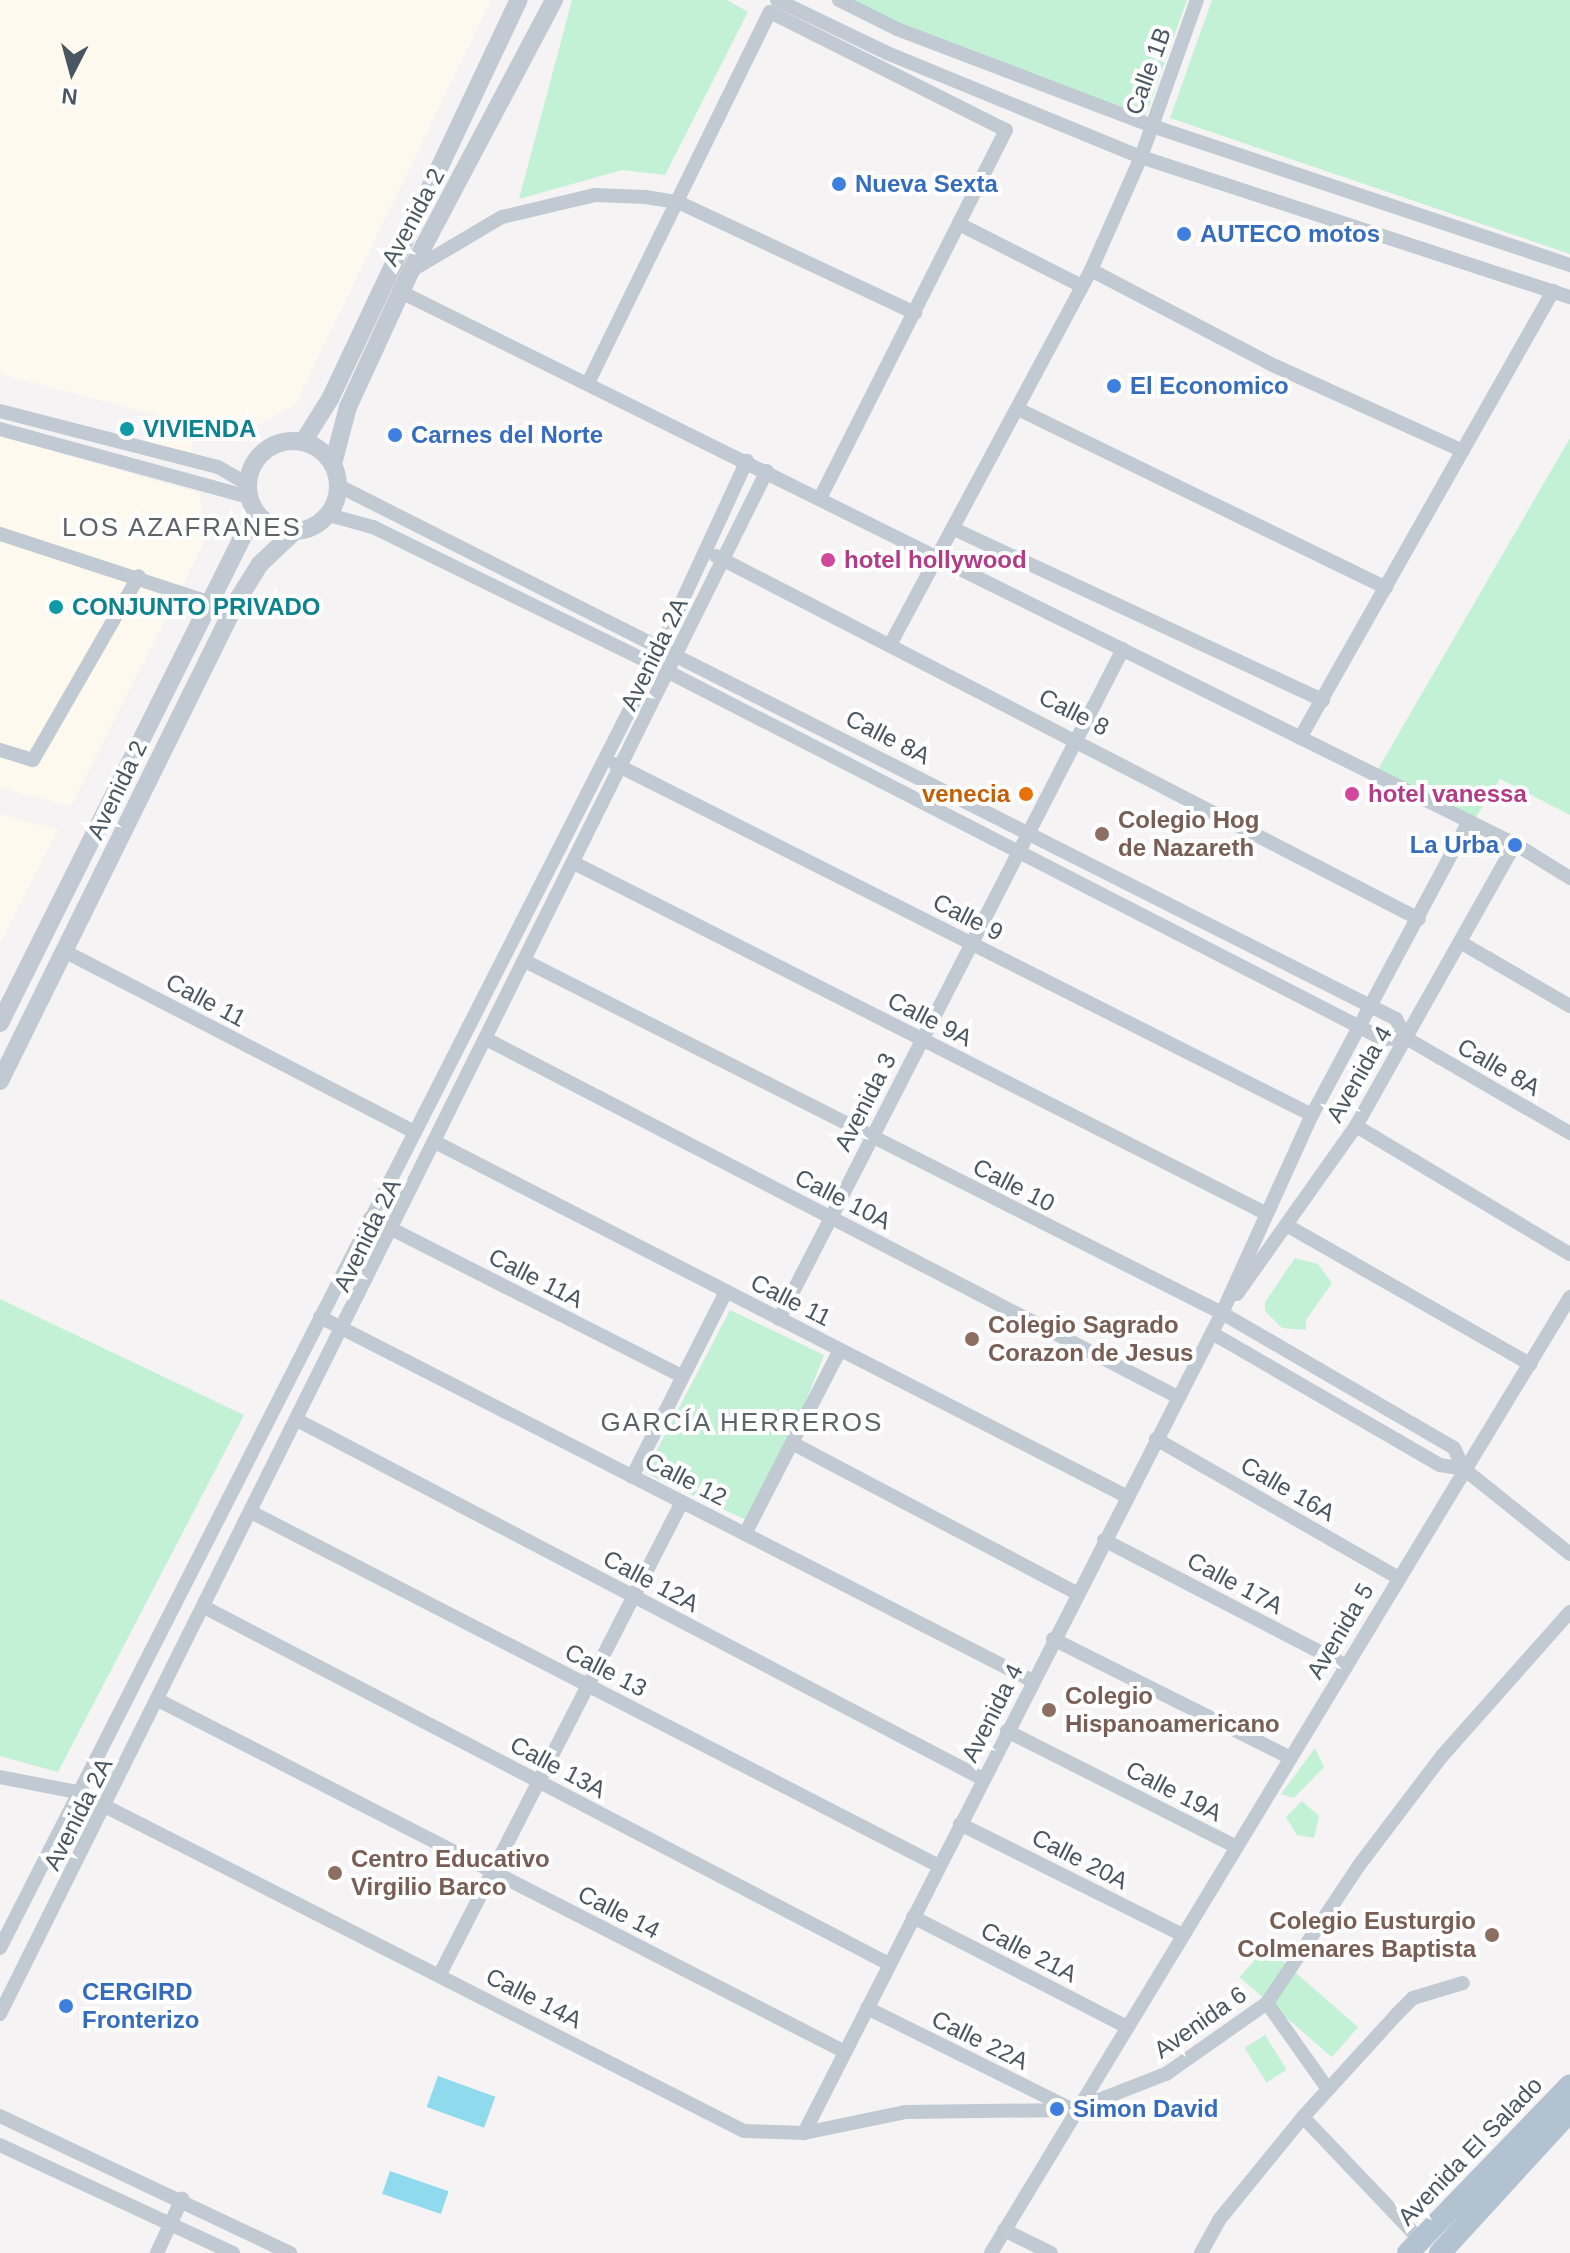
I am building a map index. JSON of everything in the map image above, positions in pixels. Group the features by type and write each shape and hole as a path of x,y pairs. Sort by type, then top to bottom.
{"main road":[{"name":"Avenida El Salado","path":"1414,2246 1570,2085"},
{"name":"Avenida El Salado","path":"1440,2253 1570,2111"}],"street":[{"name":"Avenida 2","path":"303,442 330,399 519,0"},
{"name":"Avenida 2","path":"333,464 348,407 410,272 554,0"},
{"path":"777,0 887,53 1141,157 1570,297"},
{"path":"839,0 948,50 1152,126 1570,265"},
{"name":"Calle 1B","path":"891,643 1020,410 1091,270 1141,157 1197,0"},
{"path":"588,383 770,12 1006,130 820,498"},
{"path":"410,272 502,217 559,201 595,195 678,202 915,313"},
{"path":"959,224 1082,286"},
{"path":"1091,270 1275,366 1463,451"},
{"path":"1300,738 1553,291"},
{"path":"401,292 1515,844 1570,878"},
{"path":"1020,410 1386,588"},
{"path":"0,411 218,467 279,530 294,532 329,515 339,486 333,464 303,442 272,446 259,456 251,498"},
{"path":"0,429 251,498"},
{"name":"Avenida 2A","path":"0,1950 77,1792 653,664 747,461"},
{"name":"Avenida 2A","path":"0,2014 160,1701 670,674 767,471"},
{"name":"Calle 8A","path":"339,486 679,654 1396,1019 1406,1038 1570,1133"},
{"name":"Avenida 2","path":"0,1023 211,603 251,498"},
{"name":"Calle 8A","path":"329,515 373,527 653,664 1383,1039 1406,1038"},
{"path":"954,529 1323,700"},
{"name":"Avenida 2","path":"0,1081 238,599 260,564 294,532"},
{"path":"0,534 139,576 211,603"},
{"name":"Calle 8","path":"705,550 1077,738 1419,919"},
{"path":"0,750 33,760 139,576"},
{"name":"Avenida 3","path":"779,1319 1123,649"},
{"name":"Calle 9","path":"604,759 1312,1115"},
{"name":"Avenida 4","path":"804,2133 1053,1639 1222,1313 1312,1115 1469,821"},
{"name":"Avenida 4","path":"1222,1313 1288,1226 1356,1126 1515,844"},
{"name":"Calle 9A","path":"576,864 1265,1213"},
{"path":"1460,942 1570,1006"},
{"name":"Calle 11","path":"64,951 414,1132"},
{"name":"Calle 10","path":"527,962 1222,1313 1454,1448 1464,1469 1570,1554"},
{"name":"Calle 10A","path":"488,1040 1178,1397"},
{"path":"1356,1126 1570,1254"},
{"name":"Calle 11","path":"437,1143 1126,1496"},
{"name":"Calle 11A","path":"370,1218 682,1376"},
{"path":"1288,1226 1530,1364"},
{"path":"632,1477 726,1292"},
{"name":"Avenida 5","path":"1073,2110 1570,1297"},
{"name":"Calle 12","path":"320,1317 1033,1681"},
{"name":"Calle 10","path":"1212,1333 1440,1465 1464,1469"},
{"path":"745,1534 840,1350"},
{"name":"Calle 12A","path":"299,1421 983,1779"},
{"name":"Calle 16A","path":"1156,1439 1399,1578"},
{"path":"792,1443 1077,1593"},
{"path":"440,1974 682,1502"},
{"name":"Calle 13","path":"253,1513 939,1866"},
{"name":"Calle 17A","path":"1104,1540 1345,1665"},
{"name":"Calle 13A","path":"206,1608 889,1964"},
{"name":"Avenida 6","path":"1073,2110 1166,2074 1267,2003 1360,1864 1442,1756 1570,1612"},
{"path":"1053,1639 1289,1757"},
{"name":"Calle 14","path":"160,1701 845,2052"},
{"name":"Calle 19A","path":"1007,1731 1235,1846"},
{"name":"Calle 14A","path":"0,1777 77,1792 744,2131 804,2133 905,2112 1073,2110"},
{"name":"Calle 20A","path":"960,1824 1181,1934"},
{"name":"Calle 21A","path":"913,1917 1125,2026"},
{"path":"0,1950 26,1964"},
{"path":"1201,2253 1219,2220 1303,2117 1413,1998 1463,1983"},
{"path":"1267,2003 1328,2089"},
{"name":"Calle 22A","path":"867,2008 1073,2110"},
{"path":"991,2253 1073,2110"},
{"path":"0,2116 182,2199 290,2253"},
{"path":"1303,2117 1414,2246"},
{"path":"0,2145 233,2253"},
{"path":"157,2253 182,2199"},
{"path":"1004,2230 1051,2253"}],"shaded area":[{"path":"0,0 491,0 295,405 236,436 0,374"},
{"path":"155,417 197,428 189,455 148,444"},
{"path":"0,436 199,493 208,535 71,806 0,788"},
{"path":"0,814 58,830 0,944"}],"green space":[{"path":"572,0 727,0 748,12 665,175 622,170 519,199"},
{"path":"853,0 1187,0 1145,117 941,44"},
{"path":"1212,0 1570,0 1570,254 1170,118"},
{"path":"1570,438 1570,815 1500,779 1473,822 1377,771"},
{"path":"1295,1258 1318,1264 1332,1283 1306,1320 1306,1330 1282,1328 1265,1311 1265,1302"},
{"path":"0,1299 244,1415 58,1772 0,1756"},
{"path":"730,1310 824,1355 757,1525 645,1473"},
{"path":"1315,1748 1324,1767 1294,1798 1281,1794"},
{"path":"1302,1801 1319,1816 1314,1838 1297,1835 1286,1817"},
{"path":"1266,1947 1358,2027 1332,2057 1240,1977"},
{"path":"1265,2035 1287,2070 1266,2082 1245,2048"}],"water":[{"path":"438,2076 495,2097 484,2128 427,2107"},
{"path":"390,2171 449,2191 441,2214 382,2194"}],"place":[{"name":"Nueva Sexta","path":"839,184"},
{"name":"AUTECO motos","path":"1184,234"},
{"name":"El Economico","path":"1114,386"},
{"name":"VIVIENDA","path":"127,429"},
{"name":"Carnes del Norte","path":"395,435"},
{"name":"hotel hollywood","path":"828,560"},
{"name":"CONJUNTO PRIVADO","path":"56,607"},
{"name":"venecia","path":"1026,794"},
{"name":"hotel vanessa","path":"1352,794"},
{"name":"Colegio Hog de Nazareth","path":"1102,834"},
{"name":"La Urba","path":"1515,845"},
{"name":"Colegio Sagrado Corazon de Jesus","path":"972,1339"},
{"name":"Colegio Hispanoamericano","path":"1049,1710"},
{"name":"Centro Educativo Virgilio Barco","path":"335,1873"},
{"name":"Colegio Eusturgio Colmenares Baptista","path":"1492,1935"},
{"name":"CERGIRD Fronterizo","path":"66,2006"},
{"name":"Simon David","path":"1057,2109"}],"district":[{"name":"LOS AZAFRANES","path":"182,528"},
{"name":"GARCÍA HERREROS","path":"742,1423"}]}
